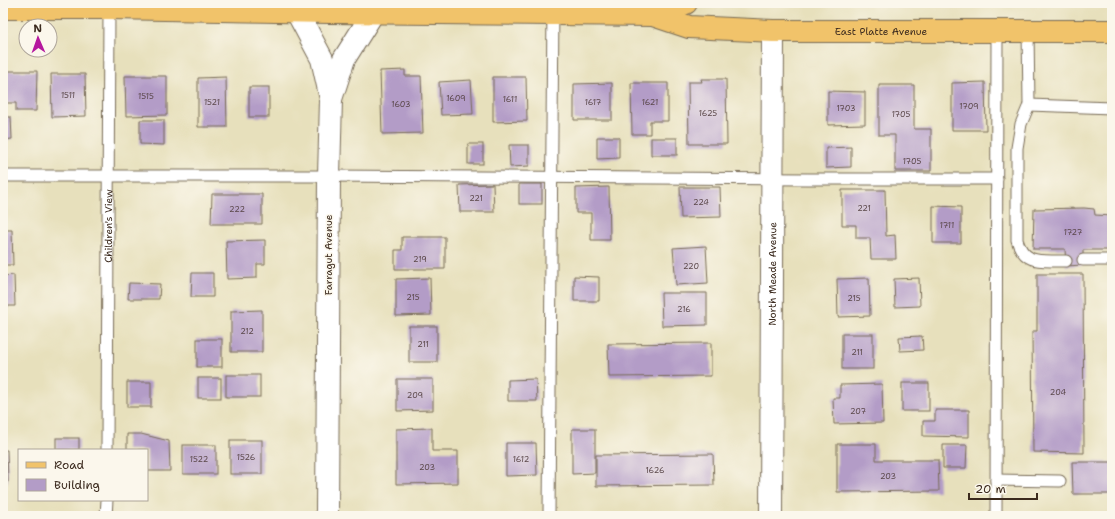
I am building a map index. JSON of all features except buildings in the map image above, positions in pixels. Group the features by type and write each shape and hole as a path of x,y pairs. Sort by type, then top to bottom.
{"main road":[{"name":"East Platte Avenue","path":"653,14 686,3"},
{"name":"East Platte Avenue","path":"3,8 110,5 370,8 553,8 653,14 689,27 773,31 1112,31"}],"street":[{"name":"Farragut Avenue","path":"299,7 322,59 331,99 329,176 327,516"},
{"path":"331,99 344,59 370,8"},
{"name":"North Meade Avenue","path":"772,516 773,31"}],"lane":[{"name":"Children's View","path":"107,449 110,5"},
{"path":"549,516 553,8"},
{"path":"996,516 997,30"},
{"path":"1028,31 1029,105 1021,124 1017,148 1017,240 1020,251 1032,260 1066,261"},
{"path":"1029,105 1112,108"},
{"path":"3,176 552,176 773,179 997,179"},
{"path":"1083,260 1112,260"},
{"path":"996,480 1060,481"},
{"path":"106,501 106,516"}]}
